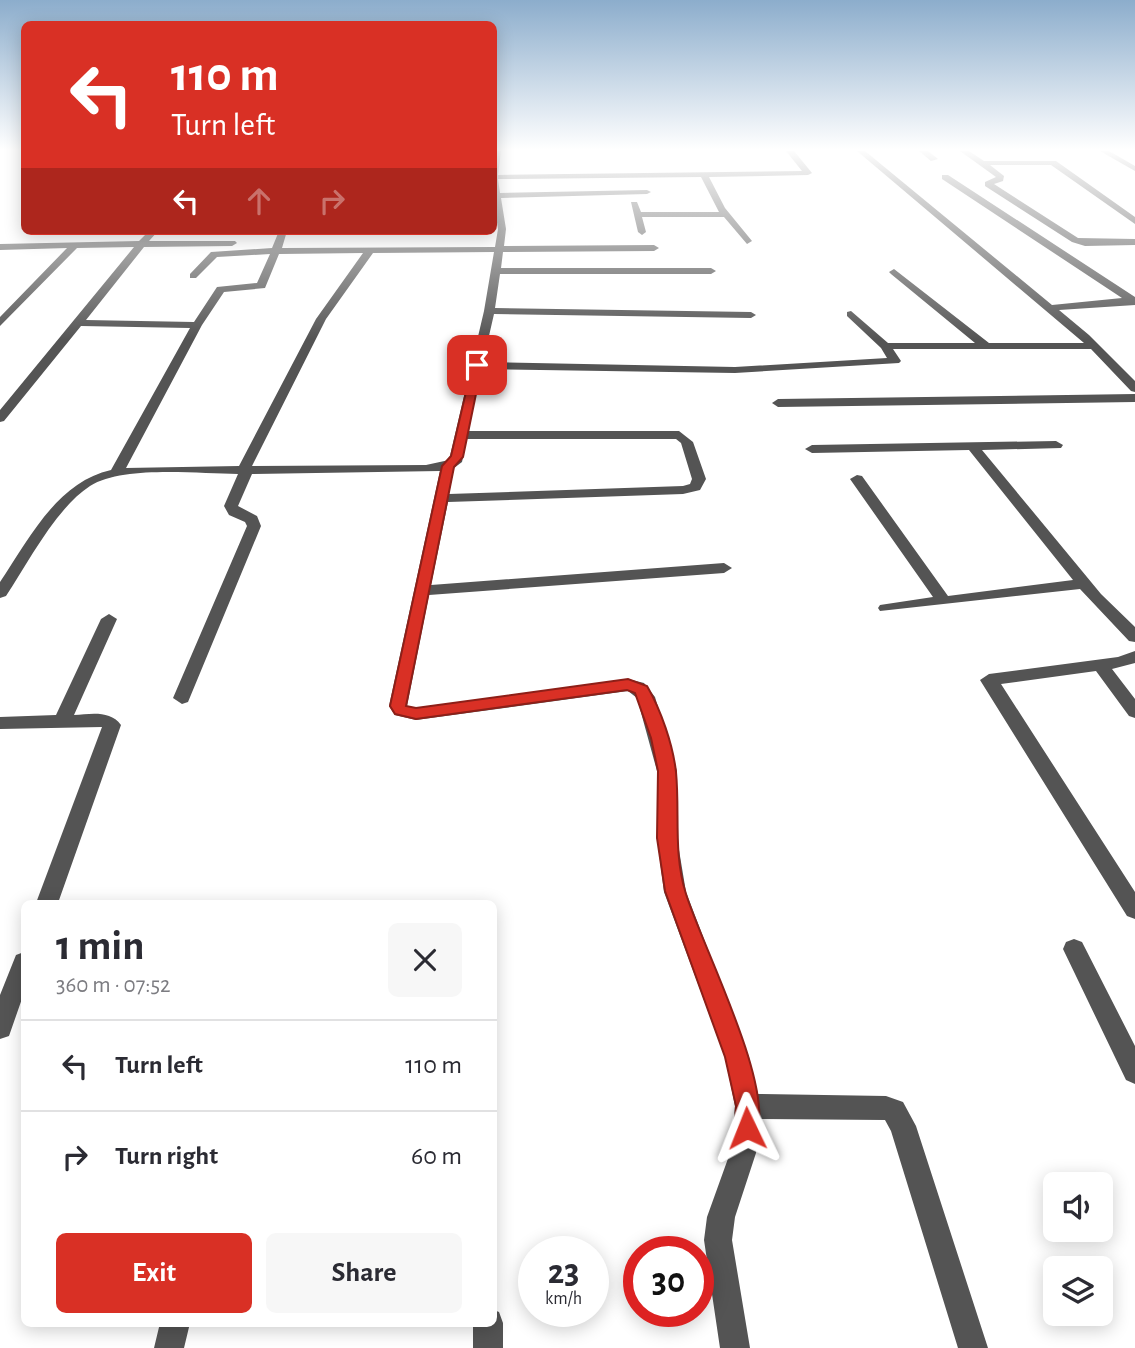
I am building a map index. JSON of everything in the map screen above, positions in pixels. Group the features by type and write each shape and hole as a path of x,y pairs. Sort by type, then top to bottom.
{"street":[{"path":"642,232 637,215 725,214 747,241"},
{"path":"936,214 1093,345 1135,388"},
{"path":"1001,214 1134,301"},
{"path":"1034,214 1075,240 1135,242"},
{"path":"497,218 502,229 489,311 457,457 449,466 441,498 398,696 401,710 428,712 628,685 642,690 660,738 667,771 667,838 675,891 737,1057 748,1106 743,1153 721,1217 718,1240 734,1348"},
{"path":"0,418 149,235"},
{"path":"116,473 197,325 221,289 261,286 282,235"},
{"path":"0,247 232,243"},
{"path":"1,321 74,246"},
{"path":"193,276 214,254 499,247 654,248"},
{"path":"183,698 254,526 252,519 234,512 231,506 245,471 321,319 371,249"},
{"path":"495,271 711,271"},
{"path":"894,272 985,345"},
{"path":"1049,308 1134,301"},
{"path":"489,311 751,315"},
{"path":"477,365 735,370 893,362 895,360 885,346 851,314"},
{"path":"78,323 197,325"},
{"path":"885,346 1093,345"},
{"path":"778,403 1135,398"},
{"path":"441,498 683,490 695,487 699,479 687,442 679,435 462,435"},
{"path":"812,449 1056,445"},
{"path":"972,447 1105,609 1135,637"},
{"path":"0,593 78,487 116,473 146,470 426,469 449,466"},
{"path":"857,479 944,601"},
{"path":"421,591 724,568"},
{"path":"886,608 1083,583"},
{"path":"62,721 110,619"},
{"path":"1135,656 1122,662 989,680 1135,910"},
{"path":"1100,665 1135,712"},
{"path":"0,723 110,722 111,729 48,900"},
{"path":"1074,949 1135,1072"},
{"path":"0,1028 21,970"},
{"path":"748,1106 886,1108 894,1111 903,1126 973,1348"},
{"path":"169,1348 174,1327"},
{"path":"488,1327 488,1348"}],"route":[{"path":"477,365 457,457 449,466 398,706 407,713 416,713 628,685 642,690 660,738 667,771 669,866 683,915 737,1057 748,1106 747,1128"}]}
